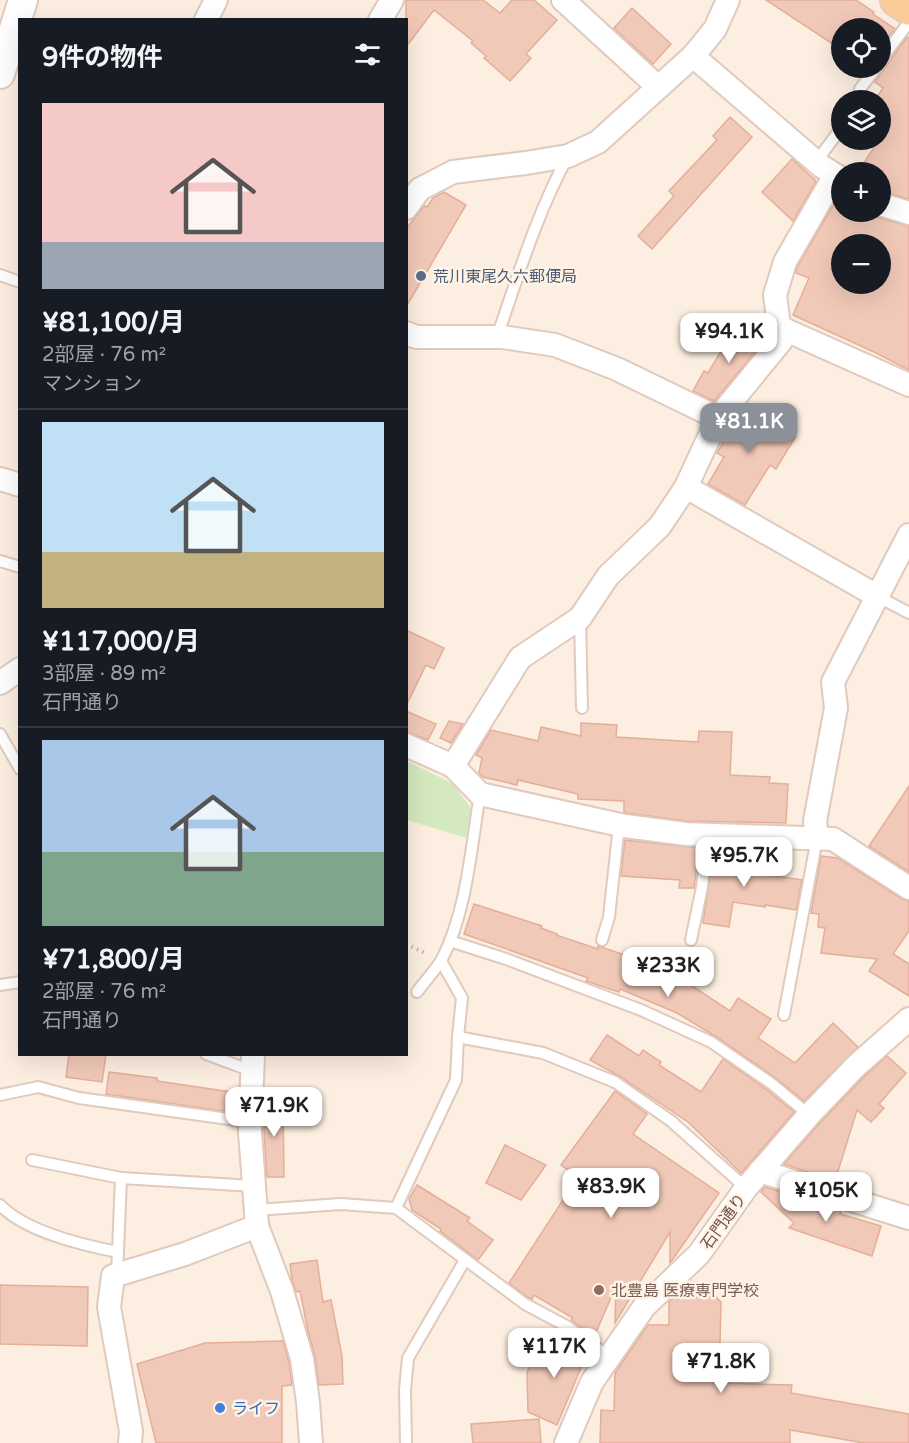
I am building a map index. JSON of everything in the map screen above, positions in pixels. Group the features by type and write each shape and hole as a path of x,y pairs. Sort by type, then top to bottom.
{"main road":[{"path":"897,0 909,8"}],"street":[{"path":"207,18 216,0"},
{"path":"381,18 392,0"},
{"path":"563,0 658,87"},
{"path":"408,205 420,189 453,172 568,156 598,142 693,56 715,29 728,0"},
{"path":"0,74 14,15"},
{"path":"693,56 816,162 831,172"},
{"path":"453,766 520,658 580,618 608,576 660,526 686,487 718,418 781,341 775,295 785,262 831,188"},
{"path":"891,207 909,213"},
{"path":"779,327 909,385"},
{"path":"408,334 416,337 498,337 555,345 617,369 718,418"},
{"path":"0,479 18,484"},
{"path":"686,487 877,596"},
{"path":"817,838 815,821 836,708 833,682 909,535"},
{"path":"0,683 18,670"},
{"path":"408,746 453,766 480,794 619,825 687,834 833,839 909,888"},
{"name":"石門通り","path":"567,1443 592,1382 644,1307 699,1254 753,1180 809,1115 856,1066 909,1019"},
{"path":"253,1063 250,1122 256,1218 282,1291 302,1359 311,1443"},
{"path":"753,1180 909,1218"},
{"path":"130,1443 131,1431 109,1307 112,1276 184,1254 256,1218"}],"lane":[{"path":"891,46 909,22"},
{"path":"816,162 831,142"},
{"path":"498,337 532,237 554,182 568,156"},
{"path":"0,274 18,281"},
{"path":"0,561 18,566"},
{"path":"877,596 909,613"},
{"path":"580,618 582,708"},
{"path":"0,734 18,766"},
{"path":"417,992 441,961 450,941 464,892 480,794"},
{"path":"602,940 609,917 619,825"},
{"path":"691,940 702,887 708,834"},
{"path":"784,1016 817,838"},
{"path":"450,941 506,959 641,1010 711,1042 772,1084 809,1115"},
{"path":"396,1208 456,1080 462,998 441,961"},
{"path":"0,985 18,982"},
{"path":"458,1037 543,1053 615,1082 753,1180"},
{"path":"216,1056 253,1063"},
{"path":"0,1095 39,1087 79,1098 250,1122"},
{"path":"32,1160 121,1178 254,1186"},
{"path":"117,1275 121,1178"},
{"path":"256,1218 341,1204 396,1208 525,1304 568,1328 609,1357"},
{"path":"0,1205 7,1213 44,1232 83,1245 118,1252"},
{"path":"406,1443 405,1390 408,1358 465,1260"}],"green space":[{"path":"408,762 453,784 471,808 466,838 408,820"}],"building":[{"path":"406,0 483,0 500,13 512,0 534,0 557,20 526,54 531,58 510,81 484,58 486,56 471,43 473,41 434,10 408,44 408,18 406,18"},
{"path":"766,0 856,0 879,18 831,18 831,43"},
{"path":"632,8 671,44 653,64 614,28"},
{"path":"907,37 909,38 909,199 891,194 891,162 865,162 872,150 891,150 891,90 882,90 883,88 875,82 878,78 891,78 891,60"},
{"path":"730,117 752,137 652,249 638,236 674,196 669,191 717,140 713,136"},
{"path":"792,159 816,181 793,221 762,192"},
{"path":"444,192 466,205 408,304 408,226 433,198"},
{"path":"831,209 831,222 891,221 909,226 909,370 793,315 809,278 796,273 797,267"},
{"path":"744,325 764,337 757,350 714,401 693,391 704,371 708,373 724,346 729,349"},
{"path":"745,406 796,436 776,469 770,465 745,505 708,484 724,457 717,453 734,424 731,423"},
{"path":"408,631 444,648 434,669 426,665 408,702"},
{"path":"408,712 436,724 428,740 408,733"},
{"path":"449,721 463,724 451,743 440,738"},
{"path":"581,723 617,725 616,737 698,742 699,731 732,732 730,775 770,777 769,783 788,784 786,823 687,821 627,813 624,812 624,801 578,799 578,794 518,780 517,785 483,777 479,773 482,758 476,755 491,730 538,741 541,727 581,736"},
{"path":"909,786 909,872 869,846"},
{"path":"625,840 699,848 694,888 679,888 680,880 621,876"},
{"path":"714,848 744,849 741,871 802,880 796,910 733,902 729,927 703,923"},
{"path":"821,856 838,858 902,899 909,901 909,931 893,954 909,964 909,996 869,971 877,959 821,953 825,928 818,927 819,914 811,913"},
{"path":"474,904 542,926 541,928 556,935 631,957 630,961 678,981 680,978 730,1011 738,998 771,1019 758,1038 795,1063 833,1023 858,1047 804,1101 776,1078 677,1013 620,989 619,992 586,981 588,978 464,934"},
{"path":"607,1035 639,1056 643,1050 661,1062 659,1065 701,1092 723,1059 794,1112 741,1173 688,1122 619,1076 590,1060"},
{"path":"69,1056 106,1056 102,1082 66,1077"},
{"path":"887,1056 906,1073 879,1104 884,1108 871,1122 857,1110 835,1181 784,1164 819,1124"},
{"path":"109,1072 238,1093 237,1113 106,1094"},
{"path":"615,1091 647,1114 633,1134 719,1193 670,1263 670,1232 615,1323 616,1286 594,1337 571,1320 573,1318 534,1295 532,1299 529,1298 509,1283 578,1177 561,1165"},
{"path":"265,1098 283,1100 284,1177 267,1177 264,1132"},
{"path":"505,1145 546,1165 521,1200 486,1183"},
{"path":"417,1185 470,1218 467,1221 493,1240 478,1260 440,1231 441,1229 412,1210 409,1199"},
{"path":"765,1187 881,1226 872,1256 789,1228 794,1223 761,1192"},
{"path":"317,1260 323,1302 331,1300 342,1356 343,1384 319,1385 300,1291 296,1292 292,1280 290,1264"},
{"path":"0,1285 88,1287 87,1346 0,1344"},
{"path":"676,1295 715,1296 721,1302 719,1383 792,1385 791,1393 909,1414 909,1443 864,1443 790,1430 790,1443 600,1443 601,1410 614,1411 615,1373 648,1325 669,1325 669,1302"},
{"path":"562,1332 588,1351 557,1425 528,1412 527,1373 531,1361 540,1364"},
{"path":"283,1341 292,1385 282,1386 282,1443 156,1443 137,1364 205,1343"},
{"path":"539,1419 541,1443 473,1443 471,1424"}],"place":[{"name":"荒川東尾久六郵便局","path":"421,276"},
{"name":"北豊島 医療専門学校","path":"599,1290"},
{"name":"ライフ","path":"220,1408"}]}
